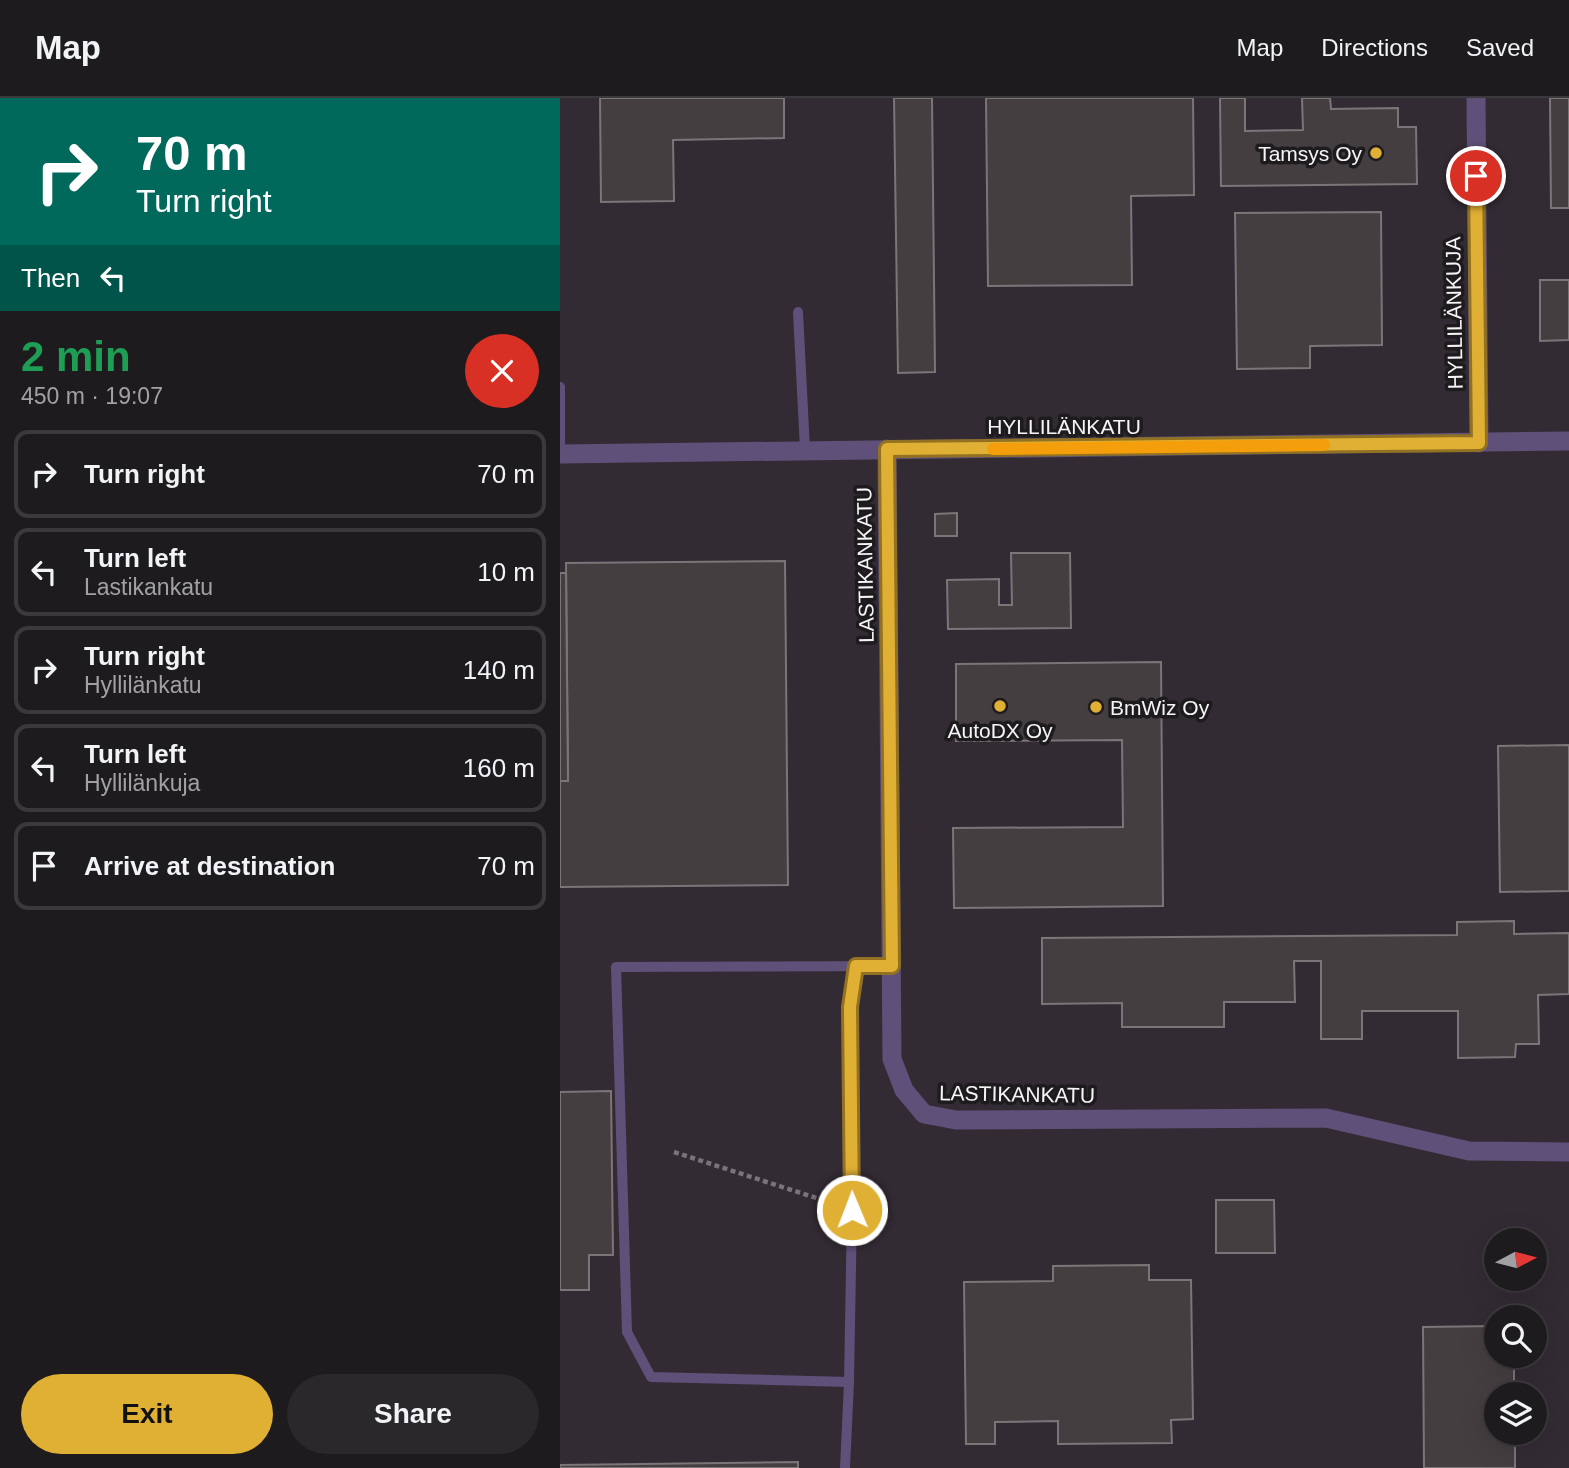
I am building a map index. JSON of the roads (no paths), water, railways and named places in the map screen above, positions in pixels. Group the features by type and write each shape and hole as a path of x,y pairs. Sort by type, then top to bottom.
{"street":[{"name":"HYLLILÄNKUJA","path":"1476,98 1479,443"},
{"name":"HYLLILÄNKATU","path":"560,452 1569,441"},
{"name":"LASTIKANKATU","path":"887,449 892,1059 904,1090 924,1114 956,1120 1326,1118 1469,1151 1569,1152"}],"lane":[{"path":"798,312 805,450"},
{"path":"560,387 560,452"},
{"path":"845,1468 852,1210 850,1007 856,966"},
{"path":"849,1382 651,1377 628,1332 616,967 892,966"}],"place":[{"name":"Tamsys Oy","path":"1376,153"},
{"name":"AutoDX Oy","path":"1000,706"},
{"name":"BmWiz Oy","path":"1096,707"}]}
